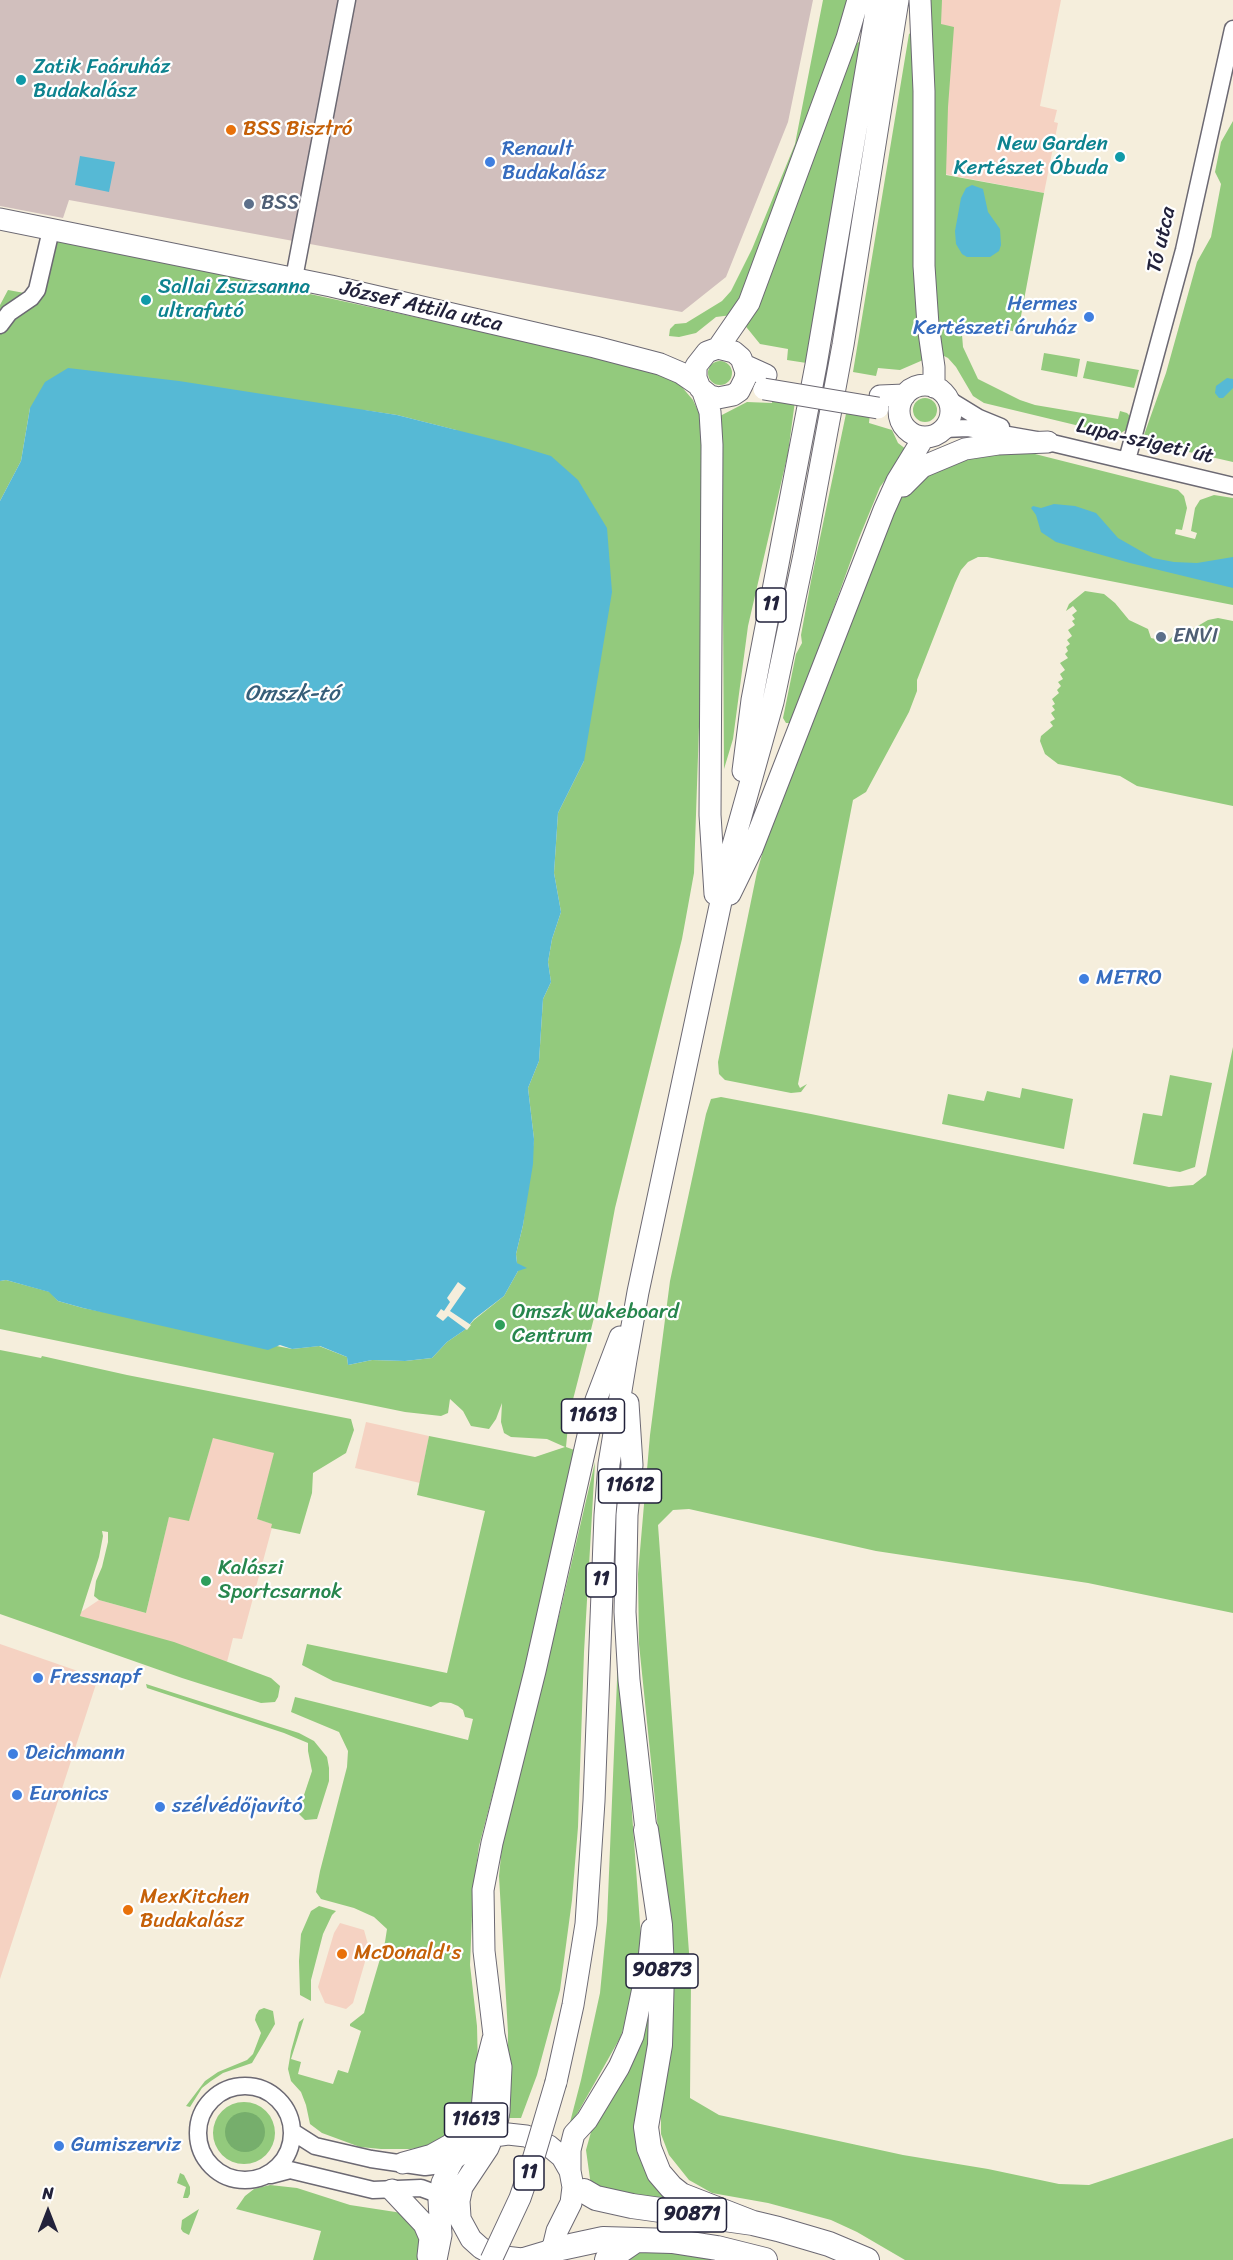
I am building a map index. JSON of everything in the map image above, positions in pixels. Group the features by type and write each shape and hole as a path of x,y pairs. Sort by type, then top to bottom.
{"highway":[{"name":"90873","path":"646,1830 660,1925 662,1972 660,2045 646,2127 649,2148 659,2173 681,2195 753,2223"},
{"name":"90871","path":"576,2187 596,2198 632,2206 753,2223 829,2244 867,2260"},
{"path":"552,2257 603,2239 695,2244 765,2260"},
{"path":"607,2260 636,2240"}],"main road":[{"path":"716,922 710,815 711,412 700,388 696,366 713,350 749,303 757,286 847,38 858,0"},
{"name":"11","path":"733,845 752,700 816,365 878,0"},
{"name":"11","path":"491,2260 529,2172 556,2082 573,2005 586,1914 594,1800 604,1524 609,1464 638,1292 716,922 733,845 773,702 804,555 843,345 898,0"},
{"path":"879,402 900,417 909,431 924,436 933,435 944,429 951,412 941,393 934,367 928,325 924,255 924,91 920,0"},
{"name":"József Attila utca","path":"0,219 294,278 594,347 660,364 681,373 700,388"},
{"name":"József Attila utca","path":"594,347 676,357 713,350"},
{"path":"713,350 734,352 744,365 765,382 879,402 905,395 918,386 941,393"},
{"path":"739,391 745,379 744,365"},
{"path":"700,388 718,398 733,395 765,382"},
{"path":"900,417 900,407 905,395"},
{"path":"716,922 752,849 884,510 897,481 924,436"},
{"path":"884,510 905,483 922,467 965,449 998,444 1048,441"},
{"name":"11613","path":"486,2142 499,2111 501,2067 494,2035 484,1951 483,1890 596,1400 638,1292"},
{"name":"11612","path":"449,2204 486,2238 510,2248 522,2248 539,2242 551,2234 568,2211 576,2187 585,2180 580,2150 587,2120 628,2051 643,1996 653,1924 646,1830 629,1680 625,1612 627,1515 632,1465 626,1360"},
{"name":"11613","path":"403,2163 422,2159 450,2145 475,2122 482,2109 486,2066 494,2035"},
{"path":"447,2260 451,2242 449,2204 486,2142"},
{"path":"436,2260 460,2160 486,2142 523,2145 541,2152 554,2163 566,2187 576,2187"},
{"name":"11612","path":"552,2257 579,2212 576,2187"},
{"path":"392,2190 418,2216 427,2229 430,2243 427,2260"},
{"path":"449,2204 477,2245 496,2256 522,2259 552,2257"},
{"path":"449,2204 460,2242 480,2260"},
{"name":"11612","path":"552,2257 562,2221"}],"street":[{"path":"294,278 347,0"},
{"name":"Tó utca","path":"1127,460 1184,250 1233,29"},
{"path":"0,325 9,313 31,298 37,290 51,230"},
{"name":"Lupa-szigeti út","path":"941,393 979,418 1004,428 1233,486"},
{"name":"Lupa-szigeti út","path":"944,429 968,428 1048,441"},
{"path":"267,2175 277,2169 291,2146 293,2132 290,2117 282,2104 262,2089 248,2086 232,2087 217,2095 207,2105 200,2118 198,2136 202,2154 220,2173 231,2178 249,2180 290,2170 373,2190 392,2190 411,2181 429,2182 449,2204"},
{"path":"293,2132 315,2146 418,2167 433,2167 460,2160"}],"shaded area":[{"path":"0,0 813,0 788,122 726,277 682,312 69,200 63,218 0,206"},
{"path":"938,0 1061,0 1040,106 1057,110 1054,122 1058,123 1044,193 939,173"},
{"path":"366,1422 429,1436 420,1483 355,1468"},
{"path":"213,1437 275,1453 257,1519 273,1524 242,1639 233,1638 227,1662 80,1616 81,1612 99,1600 146,1613 169,1516 189,1520"},
{"path":"0,1644 98,1678 0,1979"},
{"name":"McDonald's","path":"340,1923 364,1930 369,1948 353,2003 346,2009 325,2003 318,1987 334,1933"}],"green space":[{"path":"823,0 848,0 820,98 768,235 732,315 716,317 696,333 679,337 669,336 670,329 675,324 686,323 722,301 731,291 752,249 795,144"},
{"path":"930,0 942,0 941,24 954,27 946,175 1044,193 1018,332 961,322 963,347 978,379 1020,400 1035,405 1118,419 1120,411 1127,413 1130,421 1126,430 1117,435 984,403 973,396 956,367 942,355 937,340 931,258"},
{"path":"913,31 930,357 900,370 878,368 876,376 853,372 909,34"},
{"path":"859,42 863,45 813,364 787,360 788,349 760,344 743,323 771,267 807,177 855,44"},
{"path":"1233,121 1233,462 1149,443 1144,435 1166,373 1197,262 1211,237 1221,184 1215,172 1221,142"},
{"path":"44,236 640,366 675,379 693,400 704,424 707,492 694,873 682,939 615,1208 596,1310 569,1415 566,1447 577,1451 549,1579 479,1846 473,1890 470,1965 477,2026 478,2067 475,2109 437,2145 410,2149 360,2147 322,2133 310,2124 301,2092 291,2081 288,2069 291,2051 299,2022 304,2018 291,2059 301,2062 298,2074 333,2084 338,2070 348,2073 361,2031 350,2024 364,2013 387,1929 374,1917 354,1908 321,1899 316,1892 347,1767 348,1751 339,1732 291,1712 295,1697 468,1740 473,1719 465,1717 463,1710 458,1706 440,1702 431,1707 333,1681 302,1665 307,1644 447,1673 485,1511 417,1495 429,1436 535,1457 565,1447 547,1439 511,1437 504,1433 501,1422 502,1403 489,1429 471,1426 463,1411 450,1399 448,1413 441,1416 405,1412 0,1329 0,1281 6,1280 50,1292 58,1301 83,1308 292,1349 319,1346 347,1357 348,1365 372,1360 405,1361 432,1358 447,1342 466,1329 504,1296 518,1271 516,1254 523,1225 534,1139 528,1088 539,1061 543,999 551,982 548,962 552,939 561,912 554,873 558,813 584,761 456,430 397,415 363,410 30,408 21,461 0,501 0,305 8,290 30,294"},
{"path":"1044,353 1080,359 1077,377 1041,370"},
{"path":"720,361 729,364 732,373 729,382 720,385 711,382 708,373 711,364"},
{"path":"1087,361 1139,370 1134,388 1083,378"},
{"path":"773,396 795,401 788,453 748,626 733,739 724,769 720,416 747,402 772,403"},
{"path":"925,398 934,401 937,410 934,419 925,422 916,419 913,410 916,401"},
{"path":"847,409 870,413 869,423 892,430 898,443 907,450 880,487 859,538 792,723 786,723 783,718 796,654 802,643 801,635 811,581"},
{"path":"1027,452 1178,490 1184,496 1187,508 1182,530 1176,529 1175,534 1195,539 1197,533 1191,531 1195,508 1200,500 1214,495 1233,498 1233,605 987,557 978,557 968,562 955,583 917,680 917,691 909,712 866,792 853,800 798,1084 800,1088 807,1084 801,1092 791,1093 725,1080 719,1074 718,1062 757,872 767,837 894,506 913,483 966,454"},
{"path":"1085,591 1104,594 1129,620 1148,629 1151,638 1167,642 1175,634 1184,634 1208,620 1218,618 1233,621 1233,806 1137,786 1120,776 1058,764 1045,754 1040,741 1041,736 1053,726 1050,722 1055,719 1051,713 1055,710 1052,706 1055,704 1052,699 1059,693 1057,690 1061,686 1058,682 1063,679 1060,674 1065,670 1060,663 1068,658 1065,654 1068,651 1066,647 1070,644 1067,640 1072,636 1068,630 1075,625 1072,615 1077,611 1073,606 1066,611 1069,604"},
{"path":"1233,1047 1233,1613 1088,1583 876,1551 689,1509 673,1510 658,1525 691,1980 690,2098 719,2115 903,2155 1059,2184 1089,2185 1233,2138 1233,2260 905,2260 857,2232 831,2220 768,2203 712,2193 689,2180 669,2155 661,2134 660,1849 639,1644 638,1574 650,1435 670,1281 711,1099 721,1097 811,1114 1169,1187 1193,1185 1206,1175"},
{"path":"1170,1075 1212,1083 1195,1167 1180,1172 1133,1164 1143,1113 1162,1116"},
{"path":"1022,1088 1073,1099 1064,1149 942,1124 948,1094 984,1101 987,1091 1020,1098"},
{"path":"0,1350 41,1358 42,1356 351,1419 354,1430 346,1453 313,1473 312,1493 300,1534 271,1528 272,1524 257,1519 274,1453 213,1438 189,1521 169,1517 146,1613 99,1600 94,1596 96,1581 108,1542 108,1532 102,1531 99,1557 80,1616 174,1642 271,1678 280,1686 275,1702 261,1703 182,1678 0,1614"},
{"path":"595,1462 584,1652 578,1827 572,1900 560,1990 537,2075 521,2118 507,2118 508,2033 499,1876 502,1846"},
{"path":"619,1632 641,1938 635,1995 620,2038 568,2130 600,1993 607,1921"},
{"path":"146,1684 299,1733 314,1741 327,1757 329,1768 329,1781 317,1819 305,1820 298,1813 312,1771 308,1743 147,1688"},
{"path":"319,1906 336,1911 323,1934 311,1980 311,2001 300,1995 301,1934 311,1911"},
{"path":"656,1979 640,2107 682,2205 591,2186 586,2150 591,2132 606,2108"},
{"path":"264,2008 273,2011 275,2024 252,2063 223,2073 202,2088 190,2107 186,2106 205,2081 218,2072 247,2060 253,2054 261,2033 255,2020 256,2015"},
{"path":"238,2102 250,2102 266,2111 273,2121 275,2133 273,2145 266,2155 250,2164 238,2164 227,2159 218,2150 213,2139 213,2127 218,2116 227,2107"},
{"path":"245,2112 253,2113 259,2118 264,2124 264,2140 259,2146 253,2151 245,2152 237,2151 231,2146 226,2140 225,2132 226,2124 231,2118 237,2113"},
{"path":"180,2173 184,2175 190,2187 188,2198 183,2198 186,2187 177,2183"},
{"path":"270,2185 297,2188 350,2205 402,2213 421,2234 419,2260 313,2260 321,2231 236,2209 245,2196 254,2189"},
{"path":"199,2209 189,2235 183,2232 182,2220"},
{"path":"653,2249 731,2260 628,2260 635,2254"}],"water":[{"path":"80,156 115,162 109,192 75,185"},
{"path":"972,185 983,189 988,212 1000,229 999,251 990,257 967,257 962,254 956,244 955,231 961,198 966,188"},
{"name":"Omszk-tó","path":"68,368 179,381 397,415 508,443 551,456 578,480 607,528 612,592 584,761 558,813 554,873 561,912 552,939 548,962 551,982 543,999 539,1061 528,1088 534,1139 533,1164 516,1254 517,1263 527,1268 518,1271 504,1296 474,1319 466,1329 447,1342 432,1358 405,1361 372,1360 348,1365 347,1357 320,1346 292,1349 280,1345 268,1350 83,1308 58,1301 49,1292 6,1280 0,1281 0,501 21,461 30,408 45,382"},
{"path":"1227,378 1233,379 1233,388 1223,398 1219,398 1215,393 1216,386"},
{"path":"1054,504 1075,506 1096,513 1118,538 1153,558 1197,563 1233,557 1233,588 1056,542 1041,532 1036,515 1031,508"}],"pier":[{"path":"458,1282 466,1288 450,1311 471,1325 467,1330 448,1316 443,1321 436,1316 441,1309 444,1311 450,1302 447,1298"}],"place":[{"name":"Zatik Faáruház Budakalász","path":"21,80"},
{"name":"BSS Bisztró","path":"231,130"},
{"name":"New Garden Kertészet Óbuda","path":"1120,157"},
{"name":"Renault Budakalász","path":"490,162"},
{"name":"BSS","path":"249,204"},
{"name":"Sallai Zsuzsanna ultrafutó","path":"146,300"},
{"name":"Hermes Kertészeti áruház","path":"1089,317"},
{"name":"ENVI","path":"1161,637"},
{"name":"METRO","path":"1084,979"},
{"name":"Omszk Wakeboard Centrum","path":"500,1325"},
{"name":"Kalászi Sportcsarnok","path":"206,1581"},
{"name":"Fressnapf","path":"38,1678"},
{"name":"Deichmann","path":"13,1754"},
{"name":"Euronics","path":"17,1795"},
{"name":"szélvédőjavító","path":"160,1807"},
{"name":"MexKitchen Budakalász","path":"128,1910"},
{"name":"McDonald's","path":"342,1954"},
{"name":"Gumiszerviz","path":"59,2146"}]}
